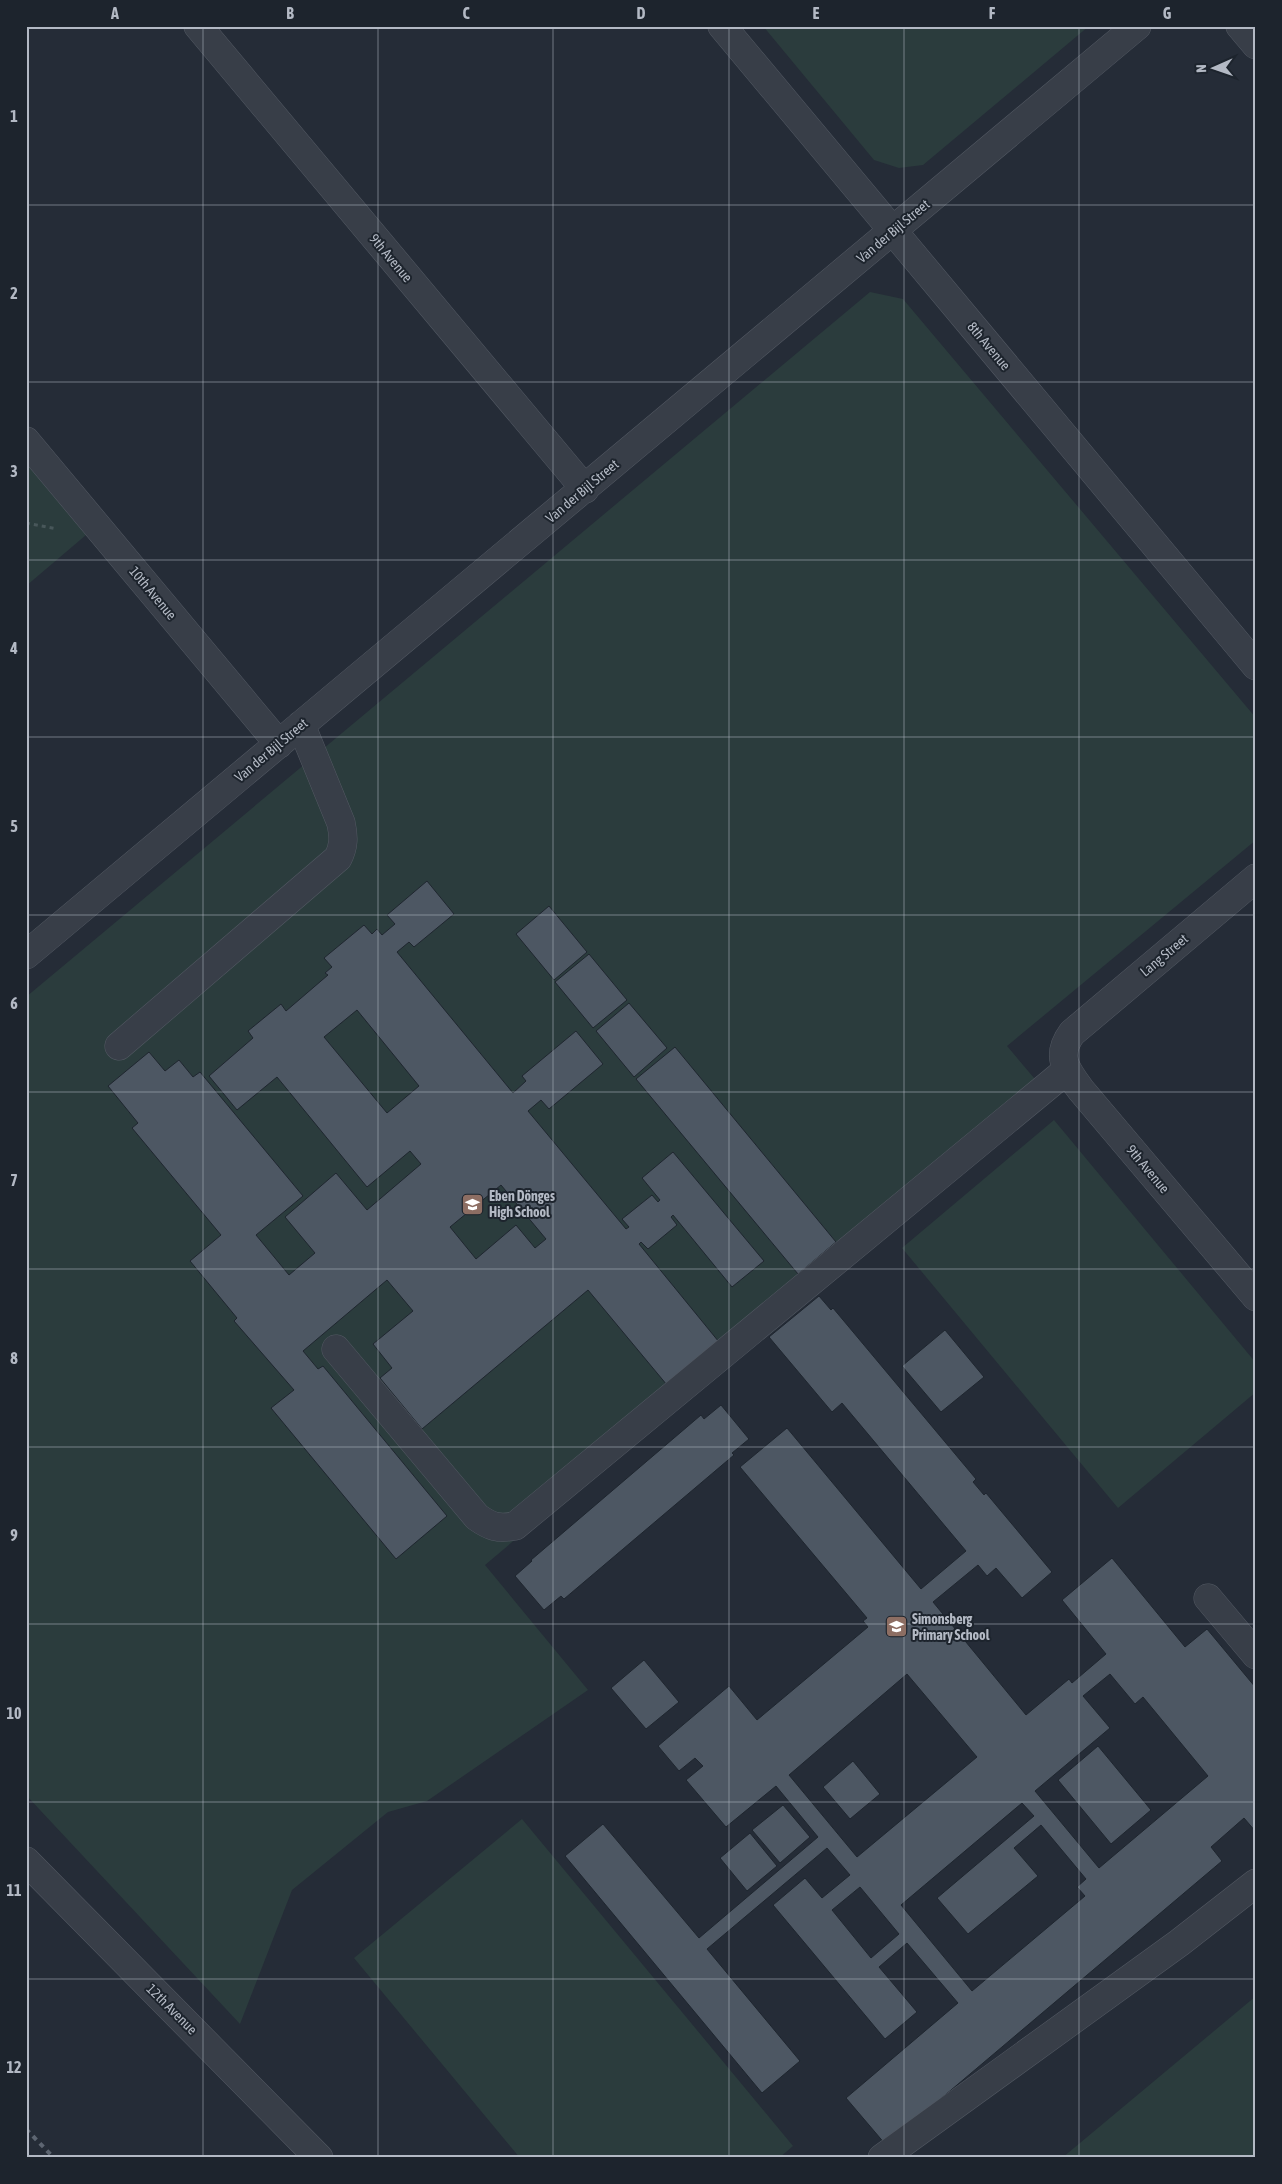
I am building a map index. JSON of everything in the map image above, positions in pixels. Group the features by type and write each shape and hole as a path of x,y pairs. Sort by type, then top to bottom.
{"street":[{"name":"9th Avenue","path":"198,26 584,489"},
{"name":"8th Avenue","path":"722,26 1256,666"},
{"name":"Van der Bijl Street","path":"26,955 1137,26"},
{"path":"1240,26 1256,45"},
{"name":"10th Avenue","path":"26,441 279,744"},
{"path":"119,1046 338,858 343,848 344,835 341,823 301,725"},
{"name":"Lang Street","path":"1067,1070 1063,1059 1064,1047 1072,1033 1256,878"},
{"name":"9th Avenue","path":"1067,1070 1256,1297"},
{"path":"336,1349 476,1517 491,1527 502,1529 515,1526 1067,1070"},
{"path":"1208,1598 1256,1655"},
{"name":"12th Avenue","path":"26,1861 318,2158"},
{"path":"882,2158 1179,1943 1256,1882"}],"shaded area":[{"path":"763,26 1089,26 923,165 899,168 874,160"},
{"name":"Eben Dönges High School","path":"870,292 903,299 1256,718 1256,840 1007,1046 1051,1098 787,1310 485,1565 588,1690 427,1801 388,1812 292,1890 240,2024 26,1795 26,997"},
{"path":"26,463 86,535 26,586"},
{"path":"1054,1120 1256,1363 1256,1392 1118,1508 902,1248"},
{"path":"522,1819 793,2146 779,2158 520,2158 354,1958"},
{"path":"1256,1996 1256,2158 1062,2158"}],"building":[{"path":"427,881 454,914 414,947 409,942 397,952 513,1093 526,1081 522,1076 576,1031 603,1064 549,1109 541,1100 528,1111 626,1229 629,1227 622,1219 652,1195 658,1202 660,1200 642,1178 673,1152 764,1261 732,1287 673,1215 671,1217 677,1225 648,1249 641,1242 639,1244 719,1342 667,1385 588,1290 422,1429 380,1378 392,1368 373,1344 413,1311 387,1280 303,1351 318,1369 323,1366 447,1516 396,1559 271,1408 294,1390 234,1321 237,1318 190,1261 221,1235 132,1128 138,1123 108,1086 149,1052 165,1071 179,1060 193,1077 200,1072 303,1196 256,1235 289,1275 315,1253 285,1217 336,1173 367,1210 421,1164 410,1151 367,1187 277,1077 237,1110 209,1076 253,1038 248,1031 281,1004 286,1011 328,975 325,973 332,967 324,958 364,925 372,934 377,929 382,935 395,924 387,915","holes":["357,1010 419,1086 387,1113 324,1037","501,1185 546,1239 535,1248 516,1225 476,1259 450,1227"]},
{"path":"549,906 587,952 554,980 516,934"},
{"path":"589,954 627,1000 593,1028 555,982"},
{"path":"629,1003 667,1048 634,1077 596,1031"},
{"path":"675,1047 836,1242 798,1274 636,1079"},
{"path":"819,1296 831,1310 833,1308 976,1479 973,1482 984,1495 986,1493 1052,1572 1022,1598 996,1568 987,1576 978,1565 933,1602 1026,1715 1069,1679 1072,1683 1106,1654 1062,1600 1112,1558 1185,1647 1207,1629 1256,1688 1256,1832 1244,1818 1211,1847 1222,1861 886,2145 846,2098 958,2003 907,1943 879,1967 917,2012 885,2039 773,1905 805,1878 822,1898 850,1875 827,1848 707,1949 800,2061 762,2093 565,1856 603,1824 699,1938 818,1837 776,1786 726,1827 686,1780 703,1766 695,1758 679,1771 658,1746 729,1686 757,1720 868,1627 863,1621 867,1618 740,1467 787,1428 921,1589 966,1551 842,1403 832,1412 769,1337","holes":["907,1674 977,1757 857,1857 789,1775","1110,1674 1135,1704 1143,1697 1208,1776 1099,1868 1035,1791 1110,1728 1083,1696","1022,1803 1034,1816 937,1898 968,1934 1038,1876 1014,1848 1041,1825 1086,1879 1077,1887 1085,1896 972,1991 901,1905","860,1887 899,1934 871,1958 832,1910"]},
{"path":"945,1330 984,1377 941,1412 902,1366"},
{"path":"721,1405 749,1439 732,1453 734,1455 564,1599 561,1596 544,1610 515,1576 531,1560 701,1415 704,1419"},
{"path":"644,1660 679,1702 646,1729 611,1688"},
{"path":"1098,1746 1151,1810 1111,1844 1058,1780"},
{"path":"853,1761 880,1794 850,1819 823,1787"},
{"path":"783,1805 810,1837 780,1863 752,1830"},
{"path":"750,1833 777,1866 747,1891 720,1858"}],"railway":[{"path":"26,2129 54,2158"}],"place":[{"name":"Eben Dönges High School","path":"473,1204"},
{"name":"Simonsberg Primary School","path":"896,1627"}]}
